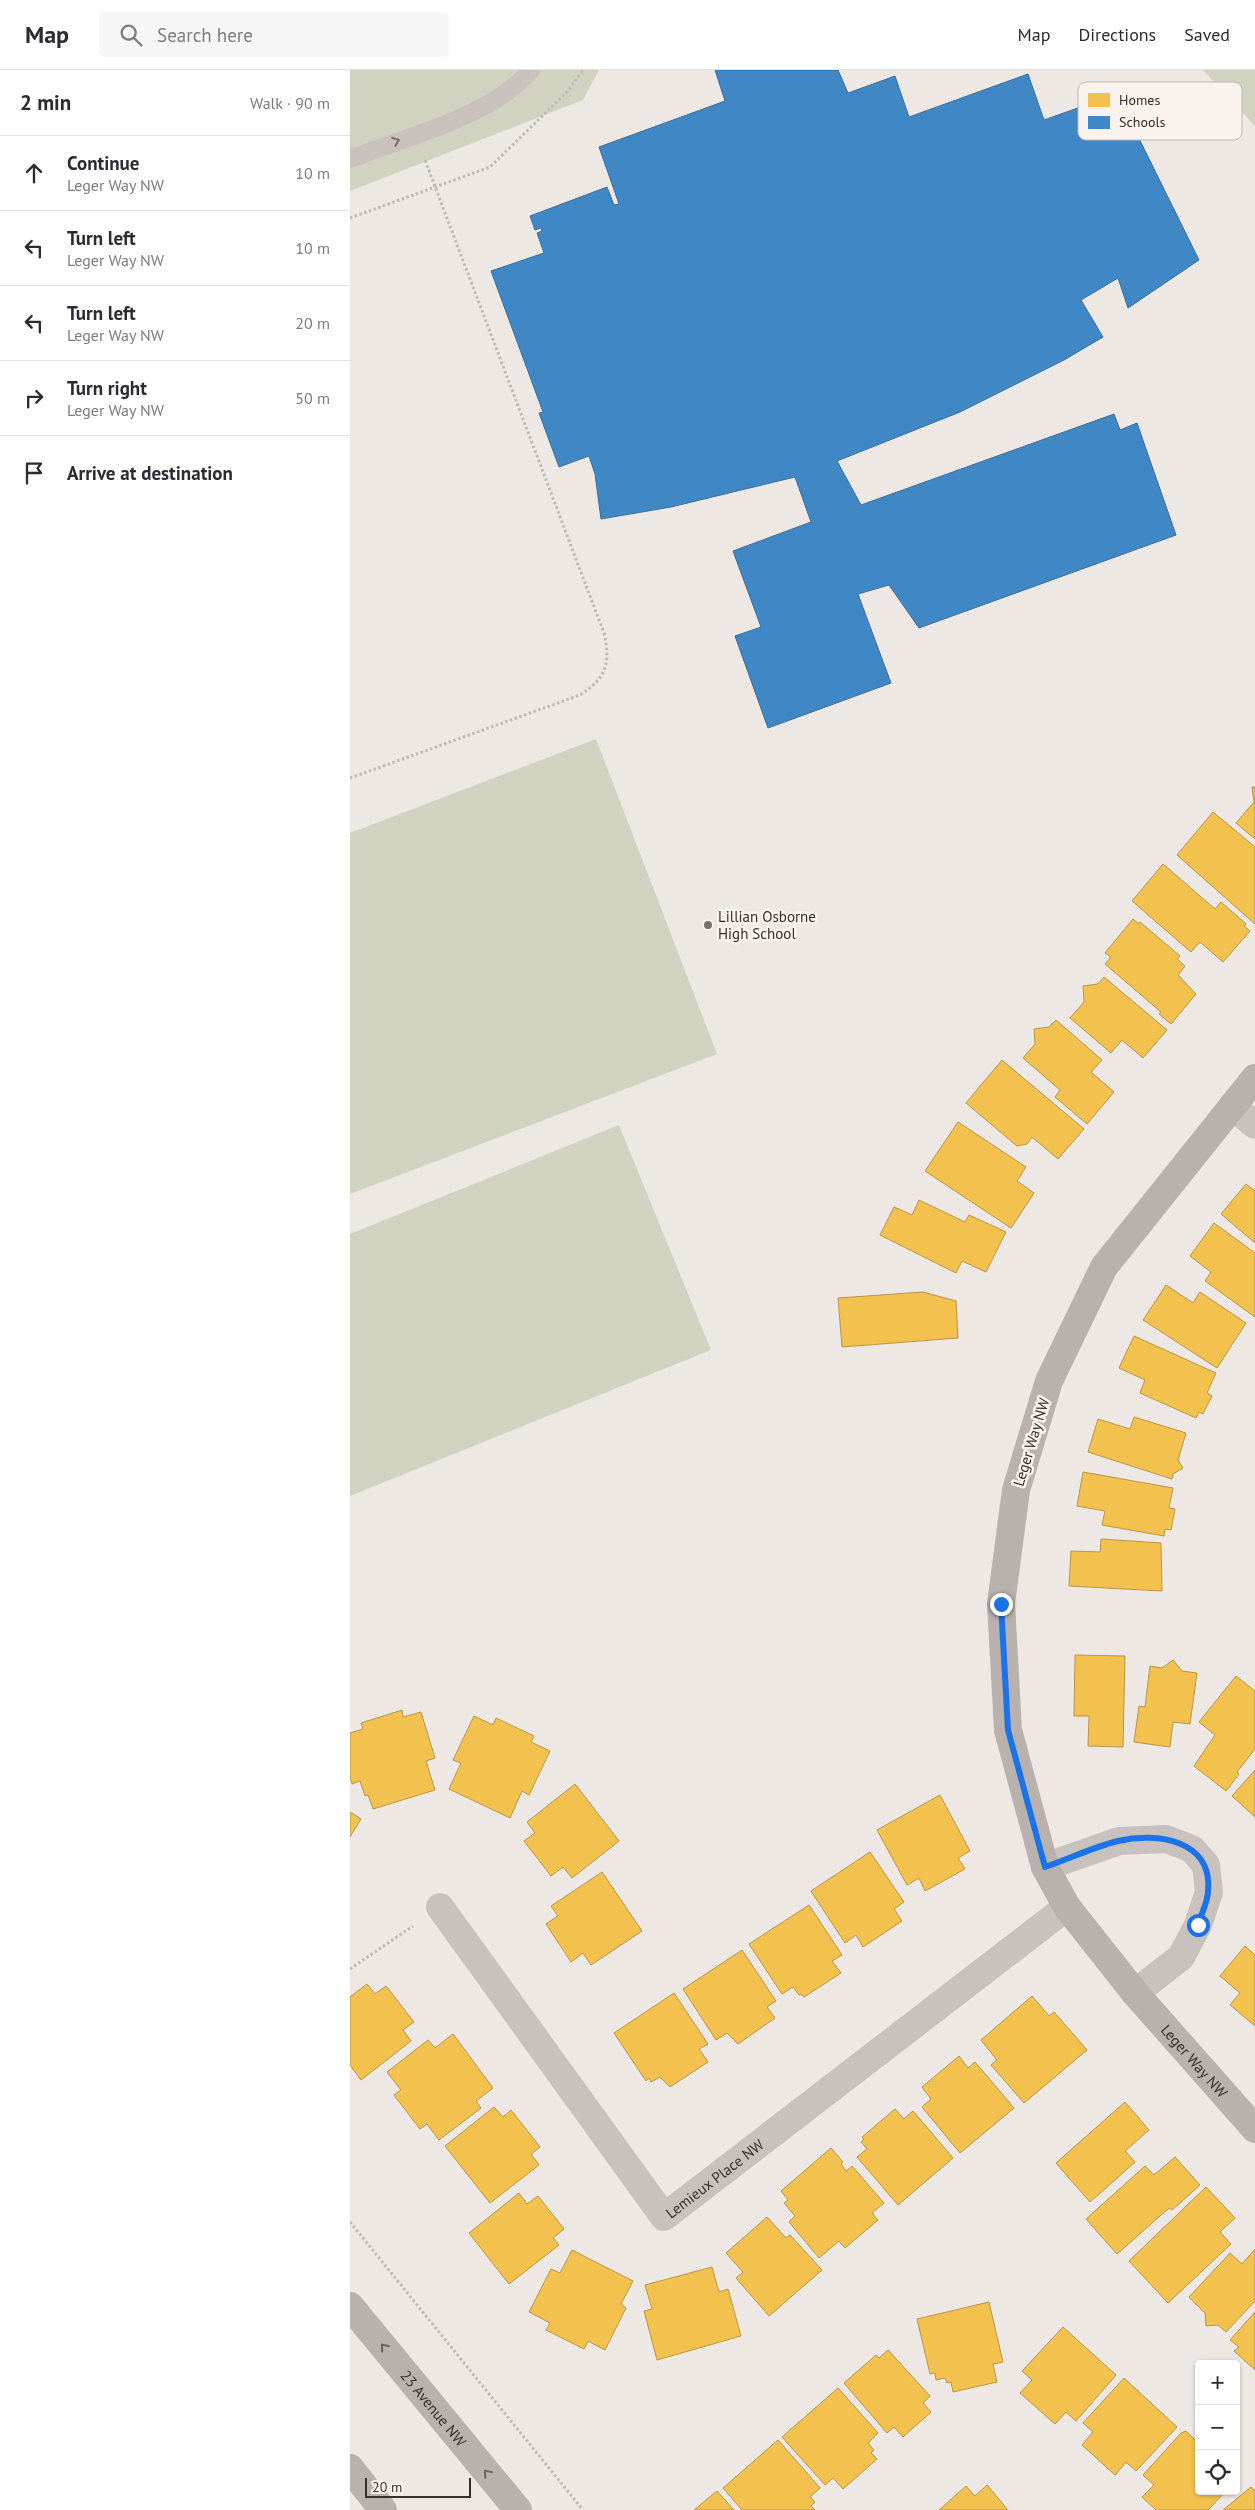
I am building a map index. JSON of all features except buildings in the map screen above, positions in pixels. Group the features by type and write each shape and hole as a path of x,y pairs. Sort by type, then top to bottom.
{"street":[{"name":"Leger Way NW","path":"1255,1078 1104,1266 1049,1381 1016,1490 1001,1604 1008,1730 1045,1867 1067,1907 1135,1993 1255,2129"},
{"path":"1232,1106 1255,1124"},
{"path":"1045,1867 1119,1841 1166,1839 1192,1849 1206,1864 1208,1892 1198,1925 1181,1957 1135,1993"},
{"name":"Lemieux Place NW","path":"440,1907 664,2217 1067,1907"},
{"name":"23 Avenue NW","path":"350,2306 518,2510"},
{"path":"350,2468 383,2510"}],"lane":[{"path":"350,159 473,112 503,95 531,70"}],"path":[{"path":"350,218 490,167 568,91 583,70"},
{"path":"350,778 580,695 593,686 602,675 608,660 604,633 415,134"},
{"path":"350,1969 440,1907"},
{"path":"350,2222 583,2510"}],"green space":[{"path":"350,70 599,70 583,100 350,191"},
{"path":"1203,70 1255,70 1255,126 1242,112 1242,82 1214,82"},
{"path":"596,739 717,1054 350,1194 350,833"},
{"path":"619,1125 711,1350 350,1496 350,1234"}],"place":[{"name":"Lillian Osborne High School","path":"708,925"}],"route":[{"path":"1001,1604 1008,1730 1045,1867 1119,1841 1166,1839 1192,1849 1206,1864 1208,1892 1198,1925"}]}
